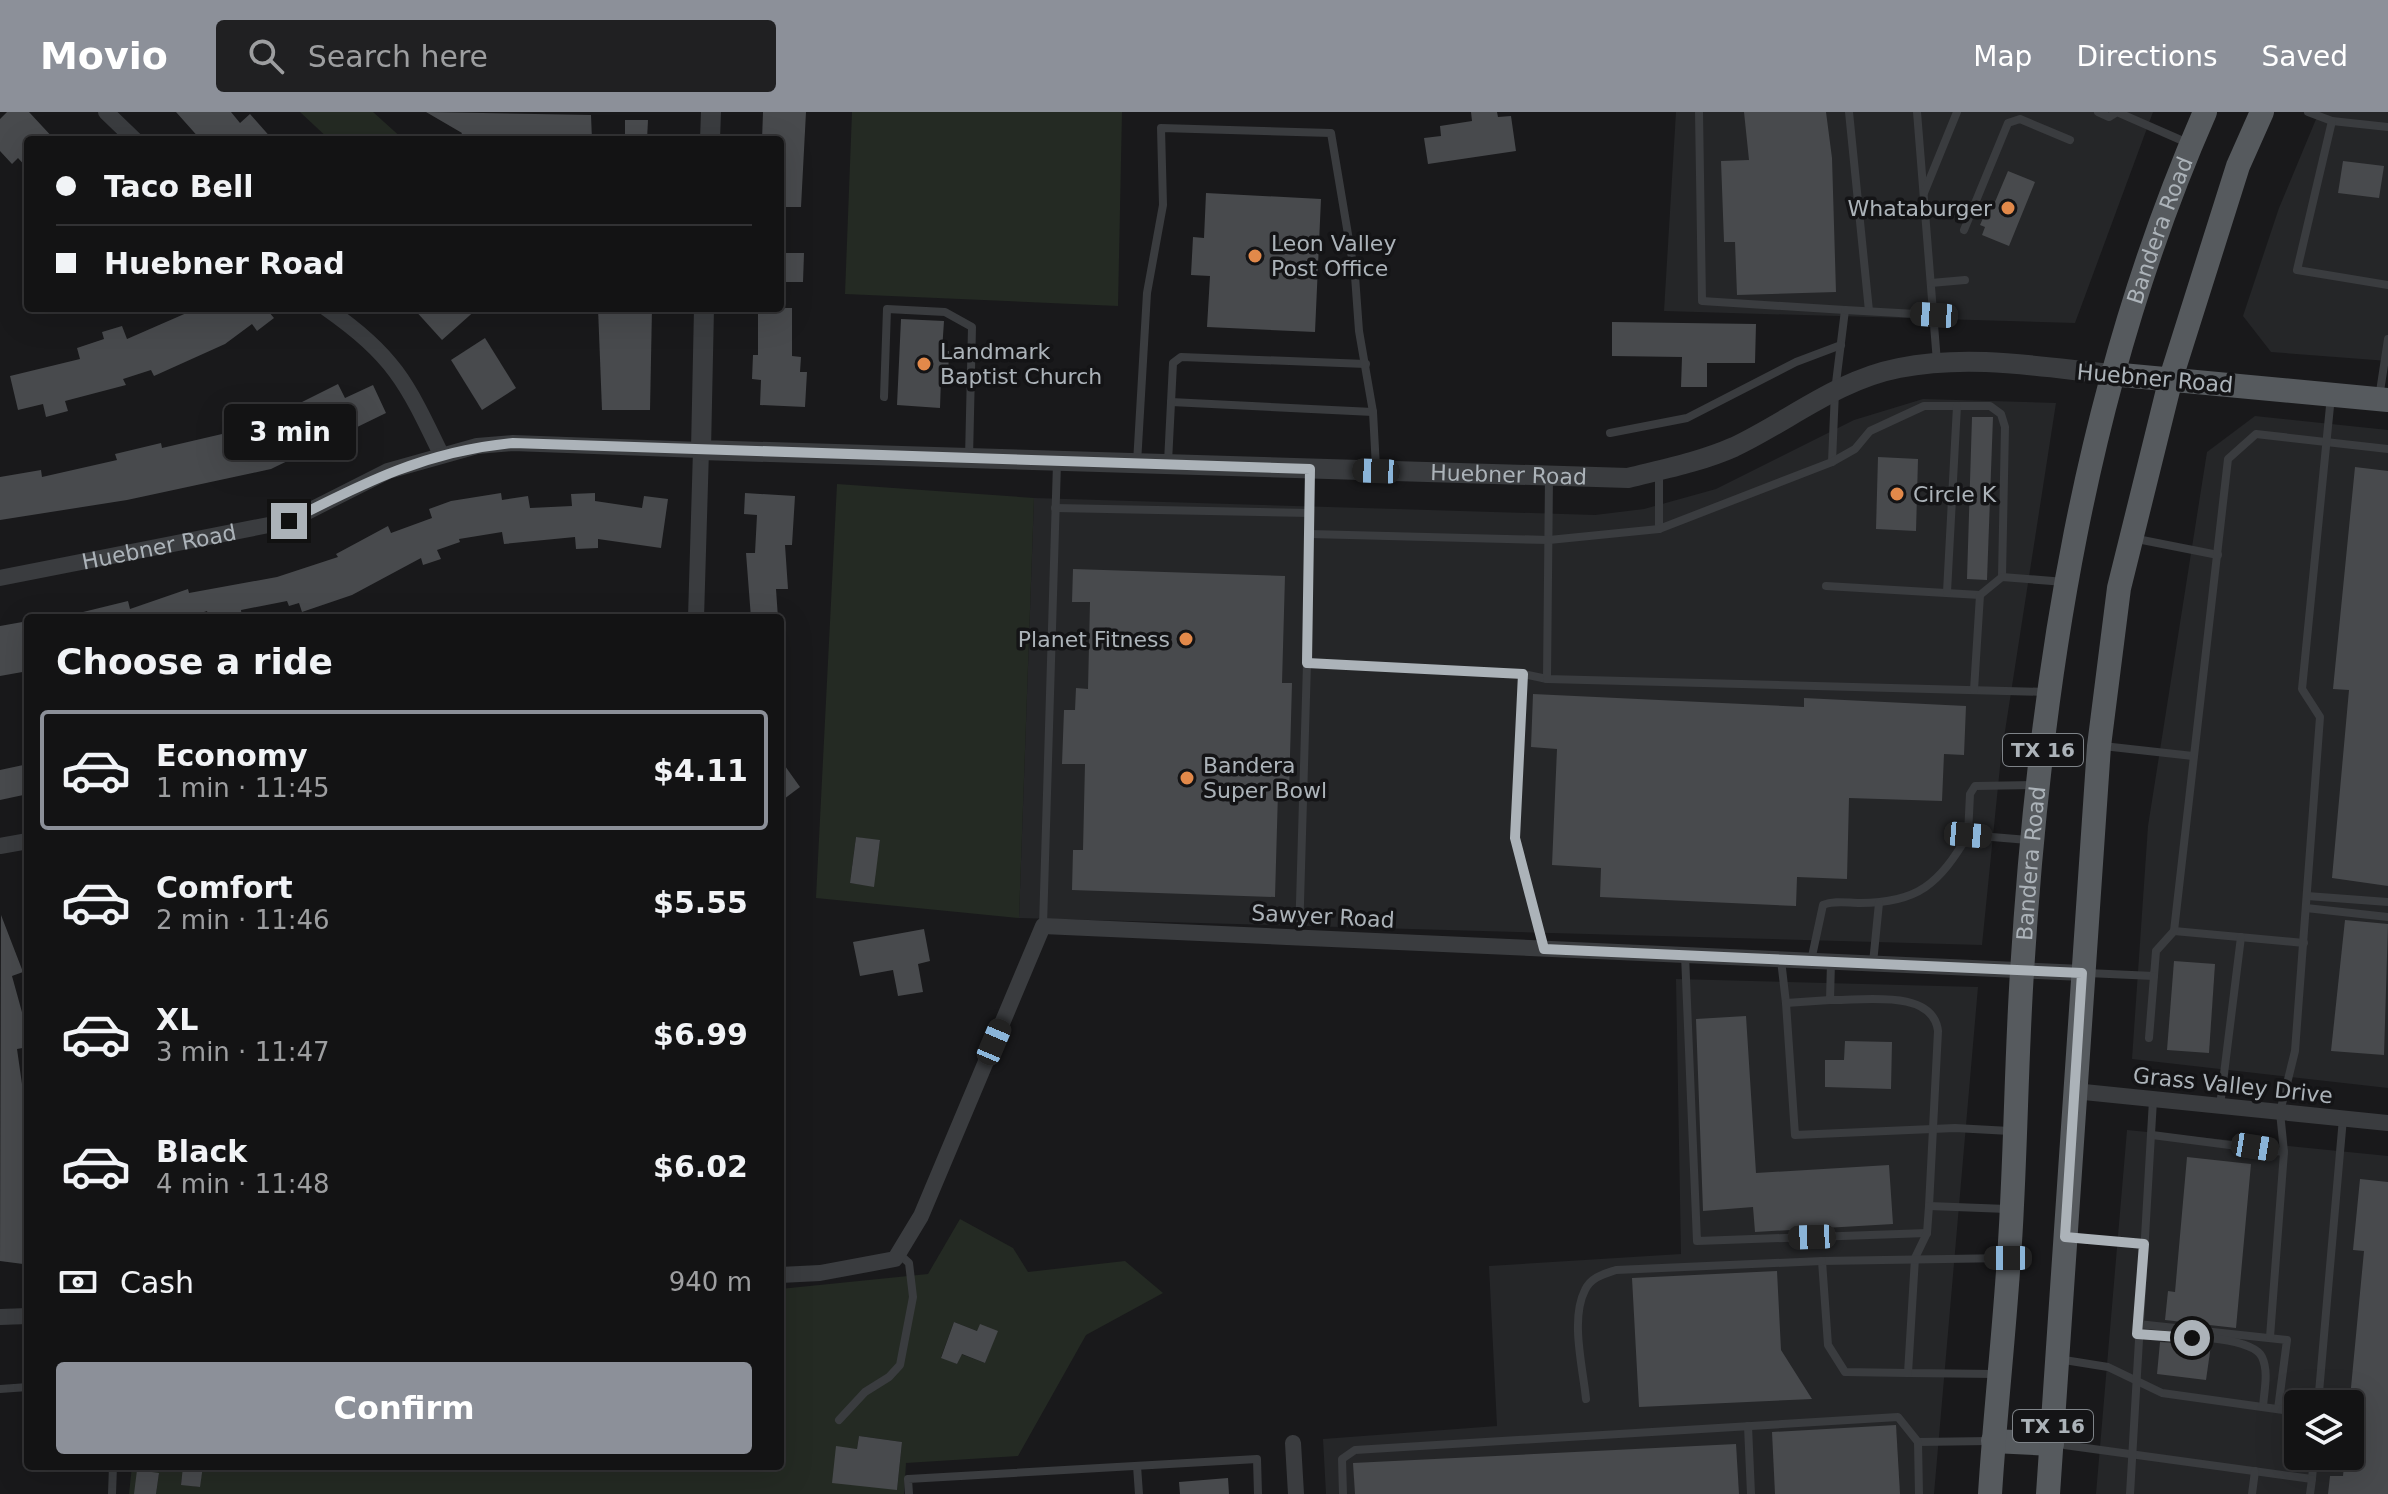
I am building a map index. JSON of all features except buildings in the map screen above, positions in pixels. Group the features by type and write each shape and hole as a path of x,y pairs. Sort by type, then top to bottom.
{"main road":[{"name":"Bandera Road","path":"1990,1494 2012,1209 2022,970 2048,692 2065,582 2111,374 2141,272 2205,112"},
{"name":"TX 16","path":"2048,1494 2099,746 2119,588 2171,378 2238,166 2262,112"},
{"name":"Huebner Road","path":"2111,374 2384,399"},
{"path":"1993,1441 2052,1444"}],"street":[{"path":"106,112 131,136"},
{"path":"710,136 711,112"},
{"path":"332,312 369,338 391,361 409,387 441,454"},
{"path":"696,614 704,312"},
{"name":"Huebner Road","path":"0,578 289,521 388,471 441,454 513,443 1628,478 1731,448 1835,391 1896,369 1998,360 2111,374"},
{"path":"0,846 24,842"},
{"path":"784,1275 860,1267 895,1259 921,1216 1043,926"},
{"name":"Sawyer Road","path":"1043,926 2082,973"},
{"name":"Grass Valley Drive","path":"2074,1091 2388,1123"},
{"path":"0,1317 24,1316"},
{"path":"1293,1443 1296,1494"}],"lane":[{"path":"1699,112 1702,301 1934,315"},
{"path":"1849,112 1869,311"},
{"path":"1917,112 1937,363"},
{"path":"1923,195 1957,112"},
{"path":"2098,112 2109,117 2117,112 2191,145"},
{"path":"2308,112 2332,121 2388,127"},
{"path":"1964,230 2008,123 2020,119 2070,140"},
{"path":"2332,121 2297,270 2388,285"},
{"path":"1137,464 1147,293 1163,205 1161,128 1331,133 1373,412 1376,471"},
{"path":"1931,283 1965,280"},
{"path":"884,397 887,309 945,312 972,327 969,459"},
{"path":"1832,462 1835,391 1845,310"},
{"path":"2384,399 2388,339"},
{"path":"1610,433 1687,418 1796,362 1841,345"},
{"path":"1168,465 1173,363 1181,357 1366,364"},
{"path":"2270,1337 2284,1152 2280,1112 2295,1051 2320,717 2302,689 2331,394"},
{"path":"1171,402 1373,412"},
{"path":"1309,534 1549,540 1659,529 1832,462 1855,449 1870,431 1924,406 1990,406 2001,414 2005,427 2002,577"},
{"path":"1947,592 1957,406"},
{"path":"2149,1038 2156,951 2174,931 2228,459 2256,434 2388,449"},
{"path":"1043,926 1057,461"},
{"path":"1299,937 1310,469"},
{"path":"1659,470 1659,529"},
{"path":"1547,679 1549,477"},
{"path":"1055,508 1310,513"},
{"path":"2132,538 2218,555"},
{"path":"1826,586 1980,595 2002,577 2065,582"},
{"path":"1974,690 1980,595"},
{"path":"1307,663 1523,674 1547,679 2048,692"},
{"path":"1523,674 1515,838 1544,949"},
{"path":"2099,746 2193,756"},
{"path":"1811,961 1823,905 1893,903 1918,894 1949,867 1968,835 1970,794 1975,786 2039,785"},
{"path":"1968,835 2034,841"},
{"path":"2307,896 2388,902"},
{"path":"1873,963 1879,903"},
{"path":"2306,908 2388,917"},
{"path":"2174,931 2304,943"},
{"path":"2220,1106 2241,937"},
{"path":"1685,955 1697,1241 1927,1233"},
{"path":"1781,959 1795,1135 1932,1130 2015,1131"},
{"path":"1830,1000 1831,962"},
{"path":"2082,973 2154,976"},
{"path":"1786,1003 1830,1000 1909,1002 1928,1008 1938,1031 1927,1233 1915,1258 1908,1373"},
{"path":"2130,1494 2134,1379 2153,1099"},
{"path":"2319,1390 2343,1118"},
{"path":"2152,1135 2284,1152"},
{"path":"1929,1206 2012,1209"},
{"path":"2065,1237 2144,1244"},
{"path":"839,1420 865,1392 889,1377 900,1365 913,1297 909,1263 898,1253"},
{"path":"1586,1399 1580,1320 1584,1290 1597,1276 1616,1270 1915,1258 2008,1258"},
{"path":"1822,1261 1828,1345 1845,1372 2000,1374"},
{"path":"2138,1329 2287,1340 2278,1409"},
{"path":"2138,1329 2247,1343 2261,1355 2266,1373 2263,1407"},
{"path":"2058,1359 2108,1367 2162,1393 2284,1410"},
{"path":"0,1389 24,1387"},
{"path":"1343,1494 1342,1459 1355,1450 1898,1417 1918,1442 1919,1494"},
{"path":"1748,1426 1751,1494"},
{"path":"1918,1442 1993,1441"},
{"path":"2052,1444 2312,1479"},
{"path":"909,1494 908,1479 1257,1459 1258,1494"},
{"path":"1137,1466 1139,1494"},
{"path":"112,1494 113,1470"},
{"path":"2310,1494 2313,1470"},
{"path":"2252,1494 2255,1471"}],"shaded area":[{"path":"300,112 373,112 400,136 326,136"},
{"path":"852,112 1122,112 1118,306 845,294"},
{"path":"1676,112 2153,112 2075,323 1664,311"},
{"path":"2319,112 2388,112 2388,361 2271,352 2243,316 2279,208"},
{"path":"1923,399 2056,403 2001,757 1982,945 1019,918 1034,498 1595,515 1644,509 1716,489 1854,420"},
{"path":"2255,416 2388,430 2388,1088 2132,1059 2148,826 2207,452"},
{"path":"837,484 1034,498 1019,918 816,898","holes":["856,837 880,841 873,886 850,883"]},
{"path":"1676,979 1978,987 1934,1494 1326,1494 1323,1439 1497,1426 1489,1266 1681,1254"},
{"path":"2127,1130 2388,1156 2388,1494 2096,1494"},
{"path":"960,1219 1013,1248 1028,1272 1125,1261 1163,1293 1086,1335 1018,1456 906,1463 904,1494 156,1494 159,1473 134,1494 129,1494 132,1470 183,1470 181,1484 199,1487 202,1470 784,1470 784,1289 928,1274","holes":["954,1322 977,1331 997,1331 985,1363 961,1354 957,1364 941,1357","859,1436 902,1442 897,1490 836,1447 857,1449"]}],"place":[{"name":"Whataburger","path":"2008,208"},
{"name":"Leon Valley Post Office","path":"1255,256"},
{"name":"Landmark Baptist Church","path":"924,364"},
{"name":"Circle K","path":"1897,494"},
{"name":"Planet Fitness","path":"1186,639"},
{"name":"Bandera Super Bowl","path":"1187,778"}],"route":[{"path":"289,521 388,471 441,454 477,446 513,443 1310,469 1307,663 1523,674 1515,838 1544,949 2082,973 2065,1237 2144,1244 2137,1334 2192,1338"}]}
